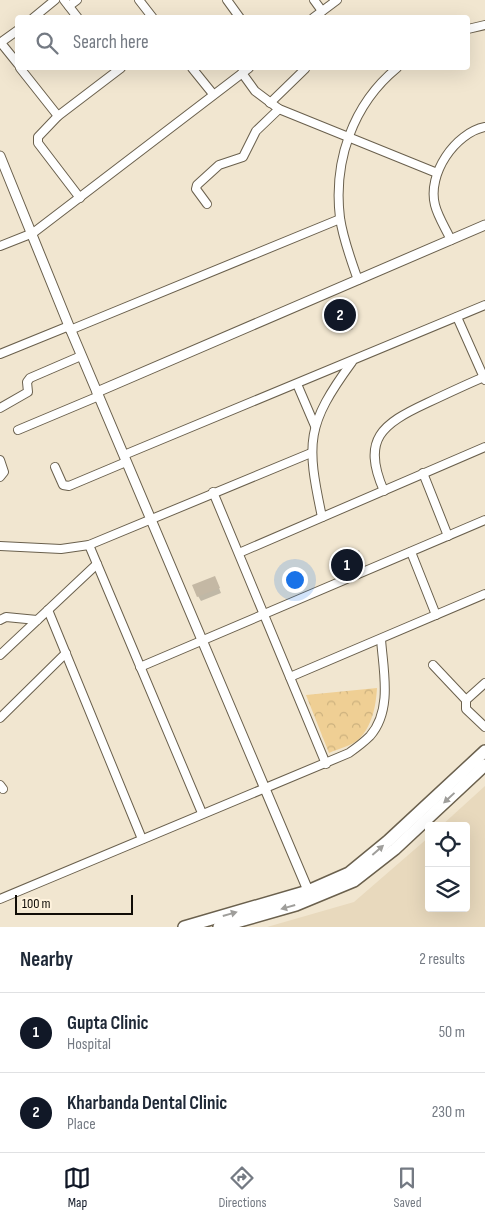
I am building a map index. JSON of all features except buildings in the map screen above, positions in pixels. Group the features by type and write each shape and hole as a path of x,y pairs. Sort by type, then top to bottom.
{"main road":[{"path":"219,927 310,895 349,873 361,865 485,751"},
{"path":"184,927 354,882 367,873 485,765"}],"street":[{"path":"37,15 55,0"},
{"path":"76,15 66,3 77,0"},
{"path":"139,0 151,15"},
{"path":"227,0 238,15"},
{"path":"314,0 322,11"},
{"path":"317,15 337,0"},
{"path":"470,29 485,25"},
{"path":"15,32 0,43 15,60"},
{"path":"22,70 58,116"},
{"path":"80,198 38,143 40,132 116,70"},
{"path":"194,70 213,94"},
{"path":"0,246 33,233 246,70 255,91 279,109 437,173"},
{"path":"270,103 304,70"},
{"path":"358,280 346,247 340,219 340,178 348,137 358,112 369,95 395,70"},
{"path":"207,204 196,189 197,185 219,165 244,157 256,130 279,109"},
{"path":"451,240 435,205 434,195 437,173 460,140 479,128 485,127"},
{"path":"0,156 33,233 70,328 310,895"},
{"path":"0,354 70,328 340,219"},
{"path":"18,430 485,225"},
{"path":"55,467 63,485 69,486 125,458 485,305"},
{"path":"384,490 377,474 374,450 382,429 398,416 484,378 457,317"},
{"path":"0,408 28,392 27,382 30,378 82,356"},
{"path":"322,517 311,453 316,426 326,400 354,360"},
{"path":"297,384 316,426"},
{"path":"239,553 485,447"},
{"path":"0,546 61,549 89,545 150,518 311,453"},
{"path":"0,460 4,472 0,476"},
{"path":"423,474 448,536"},
{"path":"214,492 326,764"},
{"path":"140,666 485,520"},
{"path":"89,545 202,814"},
{"path":"411,552 436,615"},
{"path":"0,655 97,564"},
{"path":"290,677 485,594"},
{"path":"48,610 142,838"},
{"path":"0,620 6,617 37,620"},
{"path":"0,899 142,838 265,790 349,753 371,735 382,714 386,690 381,639"},
{"path":"0,718 66,653"},
{"path":"433,665 466,700 466,709 485,727"},
{"path":"466,700 485,684"}],"shaded area":[{"path":"485,786 485,927 267,927 354,902 425,840 425,912 470,912 470,822 445,822"}],"green space":[{"path":"377,688 376,702 370,723 363,735 352,744 329,753 306,695"}],"place":[{"name":"Kharbanda Dental Clinic","path":"340,315"},
{"name":"Gupta Clinic","path":"347,565"}]}
